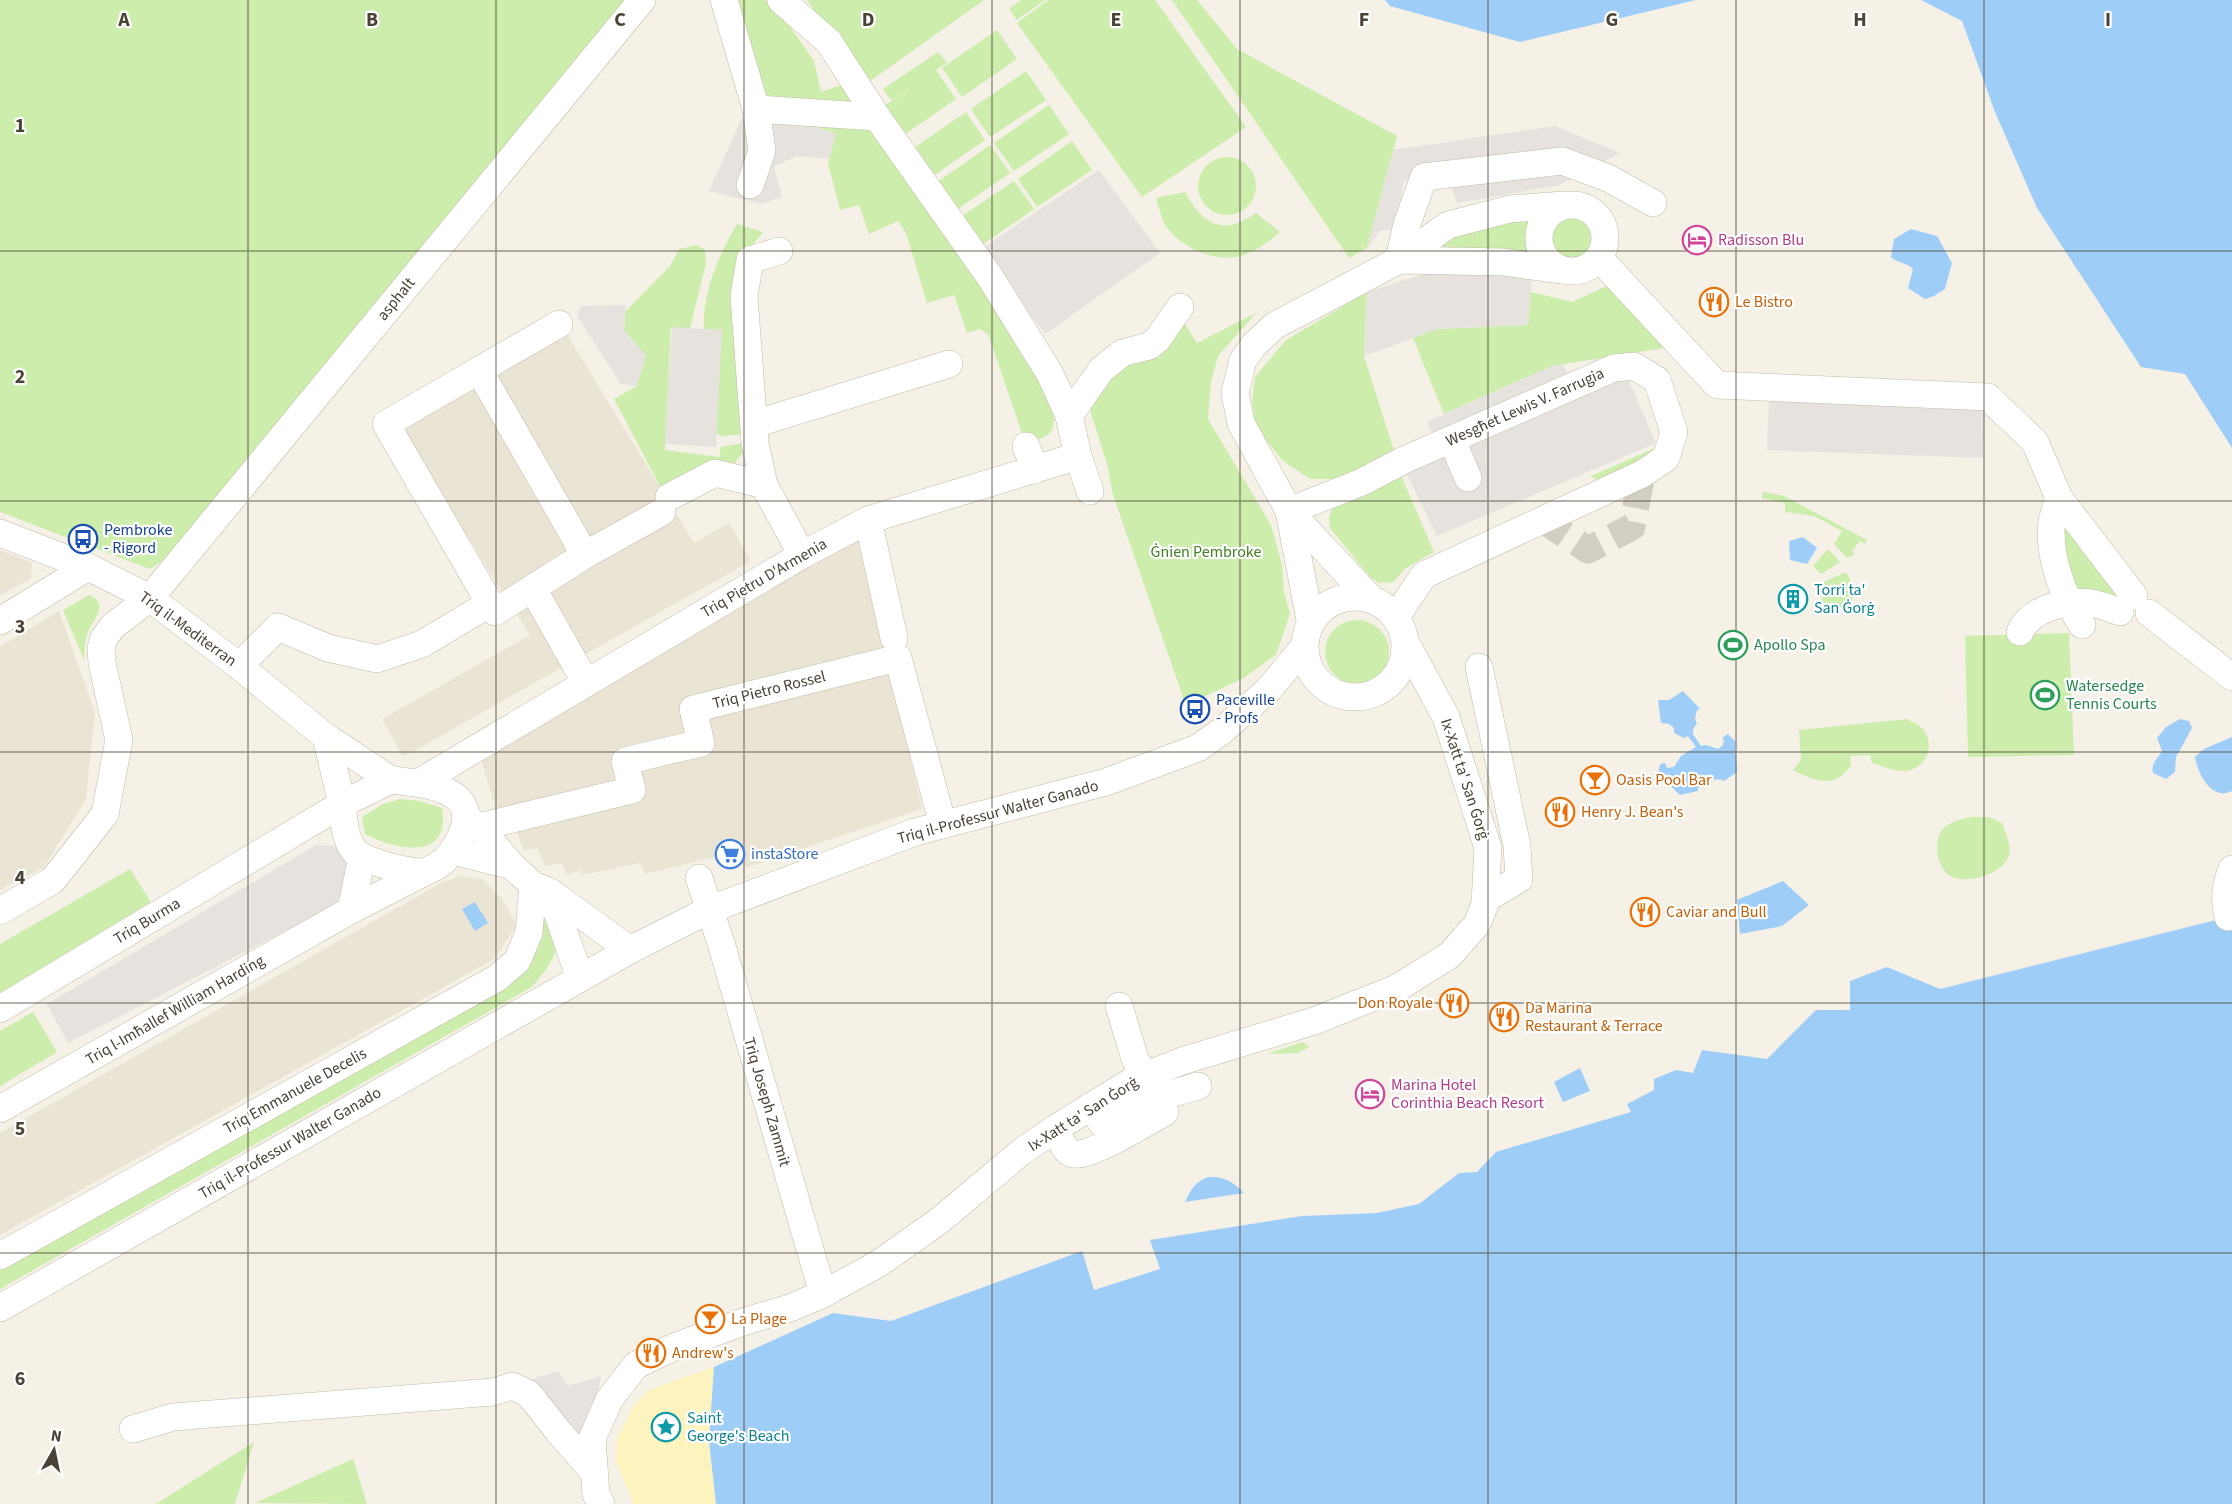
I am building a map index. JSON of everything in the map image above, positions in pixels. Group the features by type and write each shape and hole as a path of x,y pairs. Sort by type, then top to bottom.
{"street":[{"name":"asphalt","path":"0,911 53,880 105,814 119,740 102,663 101,650 104,638 113,626 150,598 642,0"},
{"path":"724,0 756,109 762,151 750,185"},
{"path":"781,0 829,42 877,117 990,277 1050,374 1069,417 1078,456 1090,491"},
{"path":"756,109 877,117"},
{"path":"1399,260 1407,224 1424,177 1562,160 1608,178 1653,203"},
{"path":"1371,599 1289,511 1241,423 1235,393 1243,360 1254,345 1274,326 1399,260 1449,225 1510,209 1576,204 1587,207 1599,220 1605,236 1604,248 1599,258 1588,267 1574,272 1503,262 1399,260"},
{"path":"1560,270 1550,264 1542,254 1538,242 1539,230 1544,219 1552,210 1564,205"},
{"path":"779,251 750,260 744,296 754,424 764,485 802,555"},
{"path":"1599,258 1717,385 1988,397 2035,442 2059,498 2134,607 2232,677"},
{"path":"1069,417 1101,370 1122,353 1149,346 1180,307"},
{"path":"560,324 386,424 495,612 715,473 764,485"},
{"path":"754,424 949,364"},
{"name":"Wesgħet Lewis V. Farrugia","path":"1289,511 1362,482 1404,460 1614,368 1634,366 1657,380 1674,432 1666,459 1642,474 1424,575 1396,617"},
{"path":"479,370 585,555"},
{"path":"1452,440 1468,478"},
{"name":"Triq Pietru D'Armenia","path":"404,781 473,751 802,555 868,520 1031,458 1078,456"},
{"path":"2059,498 2050,528 2051,537 2061,587 2075,614"},
{"path":"1289,511 1310,620"},
{"path":"868,520 894,638"},
{"name":"Triq il-Mediterran","path":"0,533 88,567 150,598 326,737 404,781"},
{"path":"0,621 88,567"},
{"path":"533,589 586,683"},
{"path":"1310,620 1324,607 1338,599 1355,597 1371,599 1385,606 1396,617 1403,630 1406,643"},
{"path":"2020,632 2023,625 2040,612 2075,614 2094,604 2134,607"},
{"path":"239,666 278,627 328,648 377,659 422,644 477,611"},
{"name":"Triq il-Professur Walter Ganado","path":"1310,620 1304,647 1307,663 1314,678 1326,689 1341,696 1355,698 1369,696 1384,689 1397,676 1404,660 1406,643"},
{"name":"Ix-Xatt ta' San Ġorġ","path":"601,1504 596,1494 592,1439 609,1400 636,1365 674,1347 790,1308 823,1294 878,1263 939,1221 1021,1152 1091,1106 1145,1076 1182,1061 1317,1020 1398,988 1450,955 1477,924 1486,898 1488,848 1446,717 1406,643"},
{"name":"Triq il-Professur Walter Ganado","path":"0,1308 580,978 710,910 915,832 1106,782 1198,748 1269,689 1304,647"},
{"name":"Triq Pietro Rossel","path":"469,816 632,790 625,761 701,743 693,709 898,658 943,825"},
{"path":"1479,667 1517,846 1519,879 1486,898"},
{"path":"326,737 347,836 353,849 362,857 388,867 425,872 448,858 462,836 469,816 461,785 473,751"},
{"path":"342,804 404,781 435,785 448,792 512,866 541,889 630,950"},
{"name":"Triq Burma","path":"0,1010 342,804"},
{"path":"295,833 347,836"},
{"path":"453,851 512,866"},
{"path":"351,910 362,857"},
{"path":"2228,917 2224,897 2225,885 2232,869"},
{"name":"Triq l-Imħallef William Harding","path":"0,1109 351,910 425,872"},
{"name":"Triq Joseph Zammit","path":"699,878 721,943 823,1294"},
{"path":"541,889 580,978"},
{"name":"Triq Emmanuele Decelis","path":"0,1256 497,978 518,961 529,933 541,889"},
{"path":"1119,1006 1135,1059 1145,1076"},
{"path":"1091,1106 1101,1122 1116,1119 1147,1101 1198,1086"},
{"path":"1056,1128 1064,1145 1071,1153 1082,1155 1165,1112"},
{"path":"133,1429 173,1417 493,1392 512,1386 529,1394 594,1472"}],"shaded area":[{"path":"742,118 794,120 836,134 829,159 797,156 774,166 782,197 762,204 709,191"},
{"path":"1555,126 1620,153 1560,185 1457,203 1446,173 1404,181 1395,229 1380,231 1367,248 1393,150"},
{"path":"1099,170 1160,253 1045,334 981,249"},
{"path":"1436,270 1532,277 1528,325 1438,329 1364,356 1367,292"},
{"path":"626,305 624,330 646,355 637,386 621,384 577,316 581,306"},
{"path":"672,327 722,330 716,447 665,444"},
{"path":"565,331 694,543 729,523 751,561 403,757 382,719 530,635 396,424"},
{"path":"1563,364 1576,390 1625,372 1656,443 1437,536 1406,473 1442,456 1427,422 1552,366"},
{"path":"1769,395 1985,403 1983,458 1767,450"},
{"path":"859,535 922,809 745,868 735,852 645,874 640,863 582,875 580,870 566,875 562,863 545,866 537,848 524,851 514,824 496,811 481,758"},
{"path":"0,550 32,563 31,578 0,596"},
{"path":"59,611 95,713 86,799 44,867 0,890 0,647"},
{"path":"316,845 336,846 347,859 355,874 345,900 68,1043 47,1004"},
{"path":"461,876 482,879 502,899 517,925 494,959 0,1235 0,1133 441,883"},
{"path":"558,1371 567,1386 601,1376 588,1448 523,1382"}],"green space":[{"path":"0,0 630,0 270,437 162,561 150,569 0,512"},
{"path":"734,0 765,0 789,25 814,61 821,92 844,84 850,99 849,111 784,107 764,93"},
{"path":"807,0 984,0 866,84"},
{"path":"1021,0 1045,0 1017,20 1009,9"},
{"path":"1048,0 1155,0 1246,127 1142,197 1017,23"},
{"path":"1172,0 1197,0 1237,49 1397,136 1367,248 1349,258"},
{"path":"997,30 1017,59 962,97 942,68"},
{"path":"938,52 947,63 936,70 956,99 901,137 881,108 919,82 891,100 883,89"},
{"path":"1026,71 1046,100 990,137 971,109"},
{"path":"1049,105 1069,134 1014,171 994,143"},
{"path":"966,112 985,140 930,178 911,150"},
{"path":"797,120 879,129 1037,376 1052,408 1053,427 1049,434 1040,439 1025,442 988,334 980,329 967,333 954,295 927,303 906,233 898,221 869,234 859,205 840,210 828,163 836,134"},
{"path":"1072,141 1092,170 1037,207 1018,179"},
{"path":"990,145 1010,173 955,211 936,183"},
{"path":"1221,157 1233,157 1248,165 1256,180 1256,192 1248,207 1233,215 1221,215 1206,207 1198,192 1198,180 1206,165"},
{"path":"1014,181 1034,209 979,247 959,218"},
{"path":"1185,192 1199,212 1214,224 1233,224 1256,213 1280,232 1262,246 1240,256 1219,257 1198,251 1171,233 1165,225 1156,198"},
{"path":"1531,216 1526,236 1530,257 1449,251 1441,245 1446,230"},
{"path":"1569,216 1584,223 1591,238 1584,253 1569,260 1554,253 1547,238 1554,223"},
{"path":"737,224 763,232 738,263 733,331 745,434 721,436 710,427 722,330 704,329 704,315 713,274"},
{"path":"697,245 705,250 706,263 689,332 671,328 665,450 719,457 721,447 743,443 744,451 734,464 662,490 614,399 637,386 624,330 625,312 670,266 679,249"},
{"path":"1607,286 1664,348 1552,366 1444,414 1413,338 1438,329 1528,325 1531,292 1572,302"},
{"path":"1367,292 1364,356 1395,454 1339,479 1310,479 1283,461 1256,427 1252,402 1255,377 1286,340"},
{"name":"Ġnien Pembroke","path":"1256,313 1218,356 1211,382 1208,419 1271,525 1282,565 1284,592 1290,614 1276,655 1242,679 1184,706 1182,694 1113,495 1107,464 1090,410 1099,380 1120,359 1159,358 1180,316 1197,343"},
{"path":"1655,448 1644,460 1621,472 1598,481 1591,476"},
{"path":"1400,473 1434,552 1406,568 1393,582 1379,583 1370,577 1330,528 1329,517 1334,505"},
{"path":"1763,492 1784,496 1867,540 1865,544 1860,541 1852,551 1854,555 1847,558 1834,544 1842,531 1814,516 1785,512 1785,503 1762,498"},
{"path":"2059,511 2119,591 2112,597 2069,588"},
{"path":"1828,549 1840,562 1821,574 1813,566"},
{"path":"1846,572 1855,589 1850,610 1822,604 1824,582"},
{"path":"89,595 99,603 99,608 86,638 84,660 63,610"},
{"path":"1357,620 1375,626 1383,634 1389,652 1383,670 1375,678 1357,684 1339,678 1331,670 1325,652 1331,634 1339,626"},
{"path":"2069,633 2074,755 1968,757 1965,636"},
{"path":"1907,719 1923,729 1929,742 1927,756 1912,770 1896,770 1872,763 1870,755 1850,756 1851,765 1845,773 1831,780 1817,780 1793,770 1801,760 1799,730"},
{"path":"400,799 420,801 442,808 443,825 438,837 430,844 405,847 365,834 362,817 383,804"},
{"path":"1971,817 1989,817 2002,823 2009,843 2009,855 2000,868 1984,876 1966,879 1950,876 1939,861 1937,848 1939,835 1948,825"},
{"path":"130,869 151,902 0,993 0,944"},
{"path":"544,907 554,932 556,950 548,966 532,987 0,1289 0,1267 515,973"},
{"path":"33,1012 57,1052 0,1086 0,1031"},
{"path":"1302,1042 1310,1047 1297,1053 1268,1054"},
{"path":"254,1442 235,1504 156,1504"},
{"path":"353,1459 367,1504 255,1503"}],"sand":[{"name":"Saint George's Beach","path":"714,1367 709,1441 716,1504 634,1504 616,1462 617,1438 633,1407 649,1390"}],"water":[{"path":"1385,0 1696,0 1520,42 1390,6"},
{"path":"1921,0 2232,0 2232,448 2185,374 2141,367 2037,208 1995,112 1962,21"},
{"path":"1911,229 1937,236 1952,263 1945,289 1925,299 1908,288 1913,269 1891,257 1894,239"},
{"path":"1803,537 1817,548 1807,564 1790,560 1789,541"},
{"path":"1683,691 1700,709 1697,710 1695,719 1697,723 1693,734 1701,746 1706,745 1718,749 1723,745 1722,738 1728,734 1735,741 1737,772 1724,781 1711,780 1698,788 1698,791 1680,795 1658,774 1660,764 1665,763 1667,768 1674,767 1681,756 1696,747 1688,736 1684,738 1674,733 1674,728 1669,724 1661,723 1658,700 1669,700"},
{"path":"2180,719 2189,721 2192,728 2176,757 2175,772 2166,779 2153,773 2154,764 2162,751 2157,738 2166,727"},
{"path":"2232,737 2232,791 2218,792 2202,778 2195,757 2204,749"},
{"path":"1783,881 1809,905 1782,926 1740,934 1737,900"},
{"path":"475,902 488,923 475,931 462,909"},
{"path":"2232,916 2232,1504 716,1504 709,1441 714,1367 833,1313 891,1321 1082,1251 1094,1290 1160,1269 1150,1240 1302,1216 1377,1213 1419,1204 1459,1173 1477,1172 1496,1152 1631,1112 1627,1104 1654,1090 1654,1079 1676,1070 1693,1073 1702,1050 1767,1059 1816,1010 1850,1010 1850,981 1887,967 1940,989"},
{"path":"1580,1068 1590,1091 1563,1102 1554,1082"},
{"path":"1208,1177 1228,1180 1244,1193 1185,1202 1194,1187"}],"tunnel":[{"path":"1543,520 1588,550 1632,527 1642,474"}],"place":[{"name":"Radisson Blu","path":"1697,240"},
{"name":"Le Bistro","path":"1714,302"},
{"name":"Pembroke - Rigord","path":"83,539"},
{"name":"Torri ta' San Ġorġ","path":"1793,599"},
{"name":"Apollo Spa","path":"1733,645"},
{"name":"Watersedge Tennis Courts","path":"2045,695"},
{"name":"Paceville - Profs","path":"1195,709"},
{"name":"Oasis Pool Bar","path":"1595,780"},
{"name":"Henry J. Bean's","path":"1560,812"},
{"name":"instaStore","path":"730,854"},
{"name":"Caviar and Bull","path":"1645,912"},
{"name":"Don Royale","path":"1454,1003"},
{"name":"Da Marina Restaurant & Terrace","path":"1504,1017"},
{"name":"Marina Hotel Corinthia Beach Resort","path":"1370,1094"},
{"name":"La Plage","path":"710,1319"},
{"name":"Andrew's","path":"651,1353"},
{"name":"Saint George's Beach","path":"666,1427"}]}
